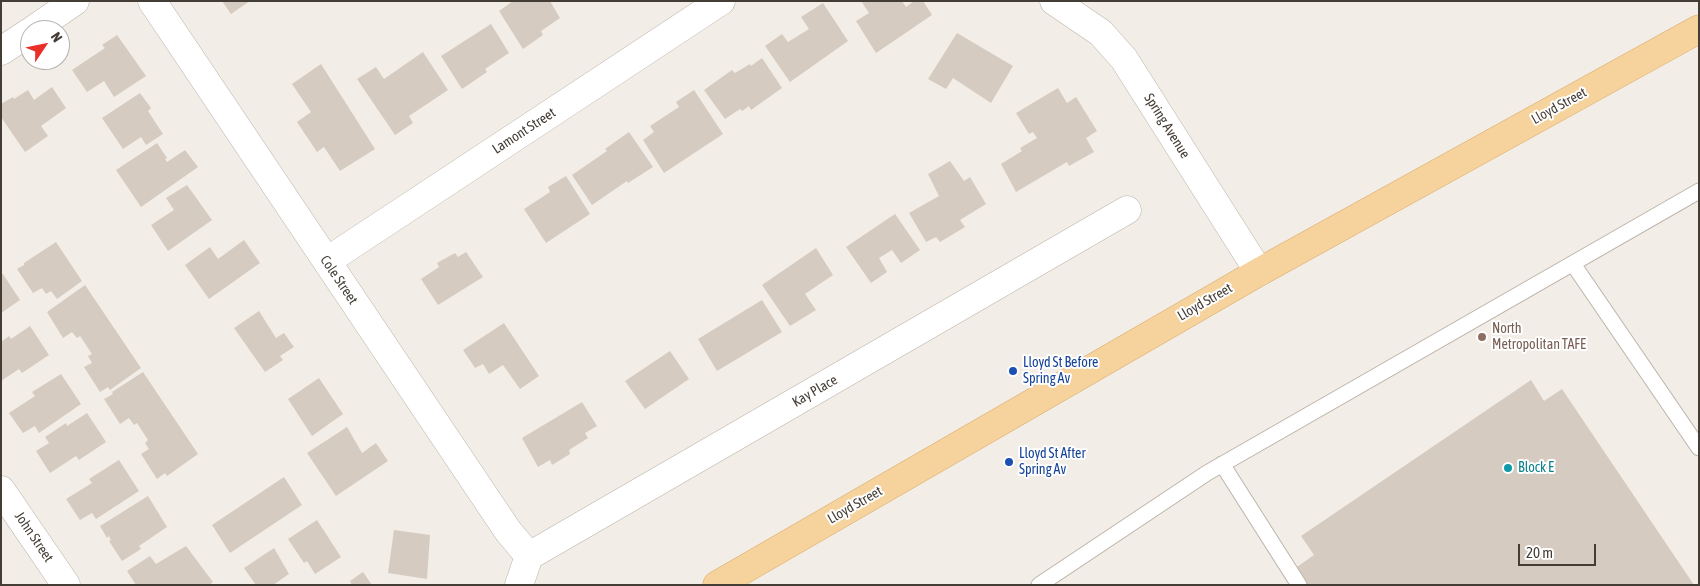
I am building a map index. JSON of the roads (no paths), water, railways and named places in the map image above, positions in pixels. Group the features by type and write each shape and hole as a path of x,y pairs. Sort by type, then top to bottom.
{"main road":[{"name":"Lloyd Street","path":"717,585 1259,272 1696,37"}],"street":[{"path":"47,20 75,1"},
{"name":"Cole Street","path":"152,1 508,531 529,556"},
{"name":"Lamont Street","path":"327,261 721,1"},
{"name":"Spring Avenue","path":"1054,1 1101,33 1124,59 1259,272"},
{"path":"1,51 20,38"},
{"name":"Kay Place","path":"529,556 1127,210"},
{"name":"John Street","path":"1,490 66,585"},
{"path":"519,585 529,556"}],"lane":[{"path":"1039,585 1222,464 1699,191"},
{"path":"1573,264 1699,448"},
{"path":"1222,464 1299,585"}],"place":[{"name":"North Metropolitan TAFE","path":"1482,337"},
{"name":"Lloyd St Before Spring Av","path":"1013,371"},
{"name":"Lloyd St After Spring Av","path":"1009,462"},
{"name":"Block E","path":"1508,468"}]}
